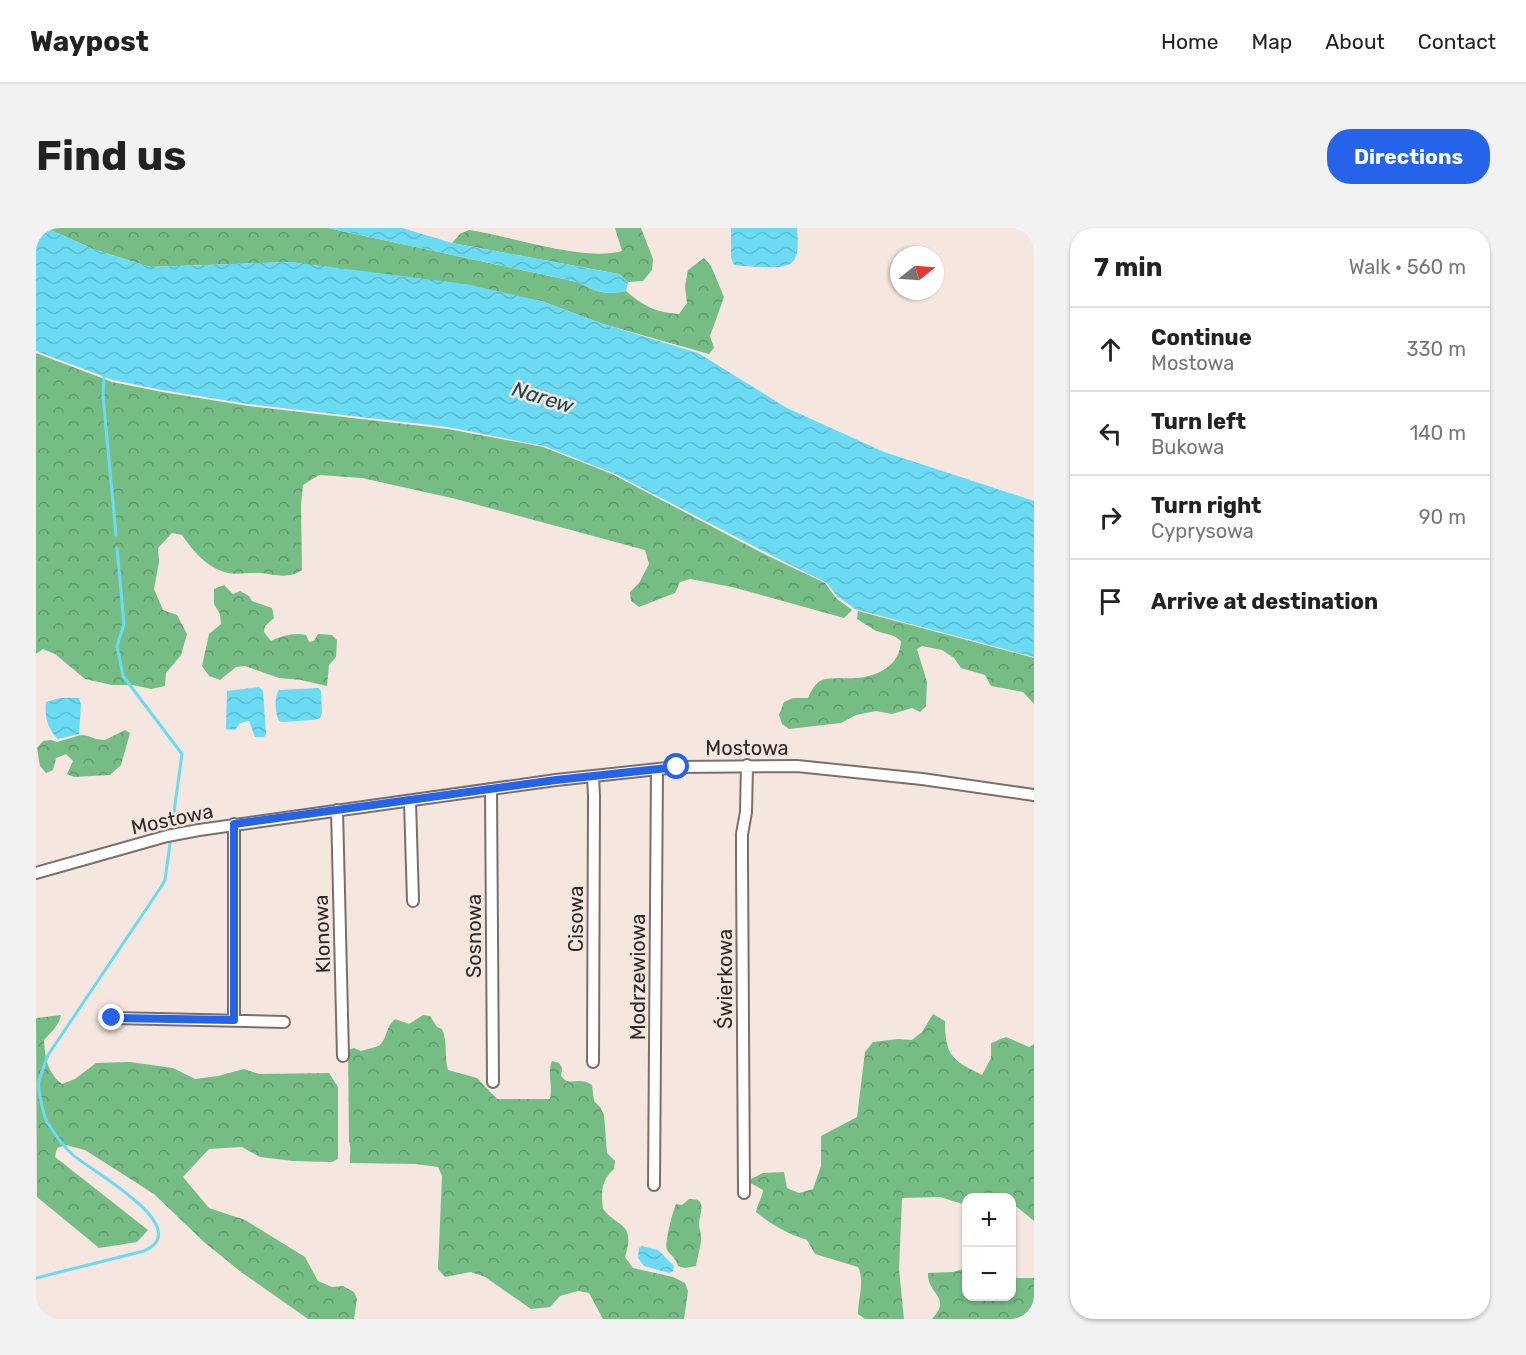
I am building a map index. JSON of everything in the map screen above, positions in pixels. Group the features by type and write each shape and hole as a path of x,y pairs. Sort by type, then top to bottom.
{"street":[{"name":"Mostowa","path":"36,873 167,836 234,824 657,769 747,765 797,766 1034,795"},
{"name":"Świerkowa","path":"744,1193 742,834 746,812 747,765"},
{"name":"Modrzewiowa","path":"654,1185 657,769"},
{"name":"Cisowa","path":"592,1062 593,776"},
{"name":"Sosnowa","path":"491,789 493,1082"},
{"path":"410,801 413,901"},
{"name":"Klonowa","path":"336,810 343,1056"},
{"path":"234,824 234,1020"},
{"path":"112,1018 284,1022"}],"green space":[{"path":"46,228 328,228 577,282 600,292 626,291 651,308 679,314 687,303 685,286 688,270 704,258 711,266 724,297 710,336 714,348 709,354 603,324 541,301 291,262 150,267 93,249"},
{"path":"615,228 641,228 653,259 652,270 643,281 628,282 619,274 452,243 460,234 469,230 568,251 606,254 622,251"},
{"path":"36,353 112,382 162,392 248,406 448,429 543,447 612,474 768,556 825,583 836,598 852,610 844,618 732,587 690,579 680,582 675,593 639,607 631,601 630,592 639,583 649,564 645,550 456,499 362,478 319,475 303,485 302,570 287,575 236,574 220,571 196,553 182,535 172,533 158,548 159,562 154,589 163,610 177,615 187,634 181,655 166,673 165,686 151,689 133,685 112,685 85,679 55,654 43,649 36,654"},
{"path":"224,585 233,594 240,591 249,596 252,601 272,608 274,618 265,626 264,632 271,641 283,636 298,634 306,635 309,642 314,641 318,634 332,635 337,640 336,657 329,665 327,686 279,678 245,666 236,667 220,680 209,676 202,666 209,634 221,624 220,614 214,604 214,589"},
{"path":"858,611 1034,658 1034,704 1023,692 991,686 985,675 961,668 954,658 942,650 922,646 917,649 927,682 926,706 920,712 912,708 892,714 876,711 856,715 841,723 789,729 782,724 779,715 784,702 793,698 808,698 815,685 822,680 863,677 879,672 892,663 896,657 901,641 894,636 876,631 857,619"},
{"path":"125,730 130,733 121,765 110,775 74,777 67,774 73,761 66,754 56,758 53,770 46,773 40,766 37,748 43,741 57,742 81,735 105,740"},
{"path":"933,1014 945,1021 945,1033 952,1056 982,1075 991,1058 991,1043 1006,1037 1029,1047 1034,1044 1034,1221 1016,1206 1016,1193 962,1193 962,1204 940,1197 902,1198 899,1269 904,1319 865,1319 858,1314 861,1284 858,1267 815,1254 807,1240 780,1229 756,1212 763,1190 747,1181 763,1173 784,1172 787,1188 799,1193 813,1189 821,1166 821,1136 857,1117 865,1052 873,1042 912,1040 922,1032"},
{"path":"61,1015 57,1026 44,1040 48,1064 53,1075 62,1084 75,1079 96,1063 130,1062 173,1068 195,1079 244,1069 259,1074 329,1073 338,1087 338,1159 332,1162 293,1161 260,1157 242,1147 209,1149 183,1177 209,1208 245,1220 305,1257 318,1281 332,1287 343,1286 354,1292 357,1299 354,1319 308,1319 241,1272 204,1242 154,1194 85,1150 66,1145 57,1148 55,1157 148,1230 137,1242 99,1248 37,1197 36,1018"},
{"path":"423,1015 430,1016 437,1027 442,1029 448,1070 477,1078 497,1099 550,1099 552,1061 559,1063 562,1068 561,1076 564,1079 583,1081 592,1085 594,1101 604,1115 607,1153 615,1161 614,1169 603,1187 603,1209 627,1231 628,1246 625,1257 633,1268 673,1277 685,1283 688,1291 684,1319 603,1319 589,1293 578,1291 560,1296 550,1307 531,1309 485,1277 471,1272 445,1277 438,1269 442,1176 438,1167 416,1164 350,1163 348,1050 354,1048 361,1051 379,1046 395,1019 409,1024"},
{"path":"689,1199 699,1201 702,1206 699,1223 701,1240 696,1266 685,1268 678,1266 666,1247 676,1204 682,1205"},
{"path":"962,1269 962,1301 1016,1301 1016,1278 1034,1278 1034,1319 932,1319 939,1310 940,1302 928,1279 928,1273"}],"water":[{"name":"Narew","path":"36,228 46,228 93,249 150,267 291,262 466,284 541,301 603,324 698,353 787,408 884,452 1034,501 1034,657 855,609 837,596 827,583 613,473 544,446 448,427 248,404 162,390 113,380 36,351"},
{"path":"328,228 402,228 452,243 619,274 628,282 626,291 600,292 577,282"},
{"path":"731,228 797,228 798,246 795,259 786,266 778,267 734,265 731,258"},
{"path":"259,687 263,691 266,734 264,737 255,737 249,721 240,723 235,730 226,729 227,691"},
{"path":"318,688 321,691 322,713 320,718 279,721 276,697 279,690"},
{"path":"60,698 79,698 81,705 79,734 58,739 49,727 46,702"},
{"path":"642,1246 658,1250 674,1266 673,1271 669,1273 644,1266 638,1258 639,1248"}],"waterway":[{"path":"104,377 103,396 116,535"},
{"path":"117,548 124,624 117,646 123,676 182,754 172,827"},
{"path":"36,1278 144,1251 157,1241 158,1228 149,1214 117,1186 73,1155 59,1140 46,1119 39,1085 48,1055 165,880 170,843"}],"route":[{"path":"112,1018 234,1020 234,824 617,772 677,767"}]}
